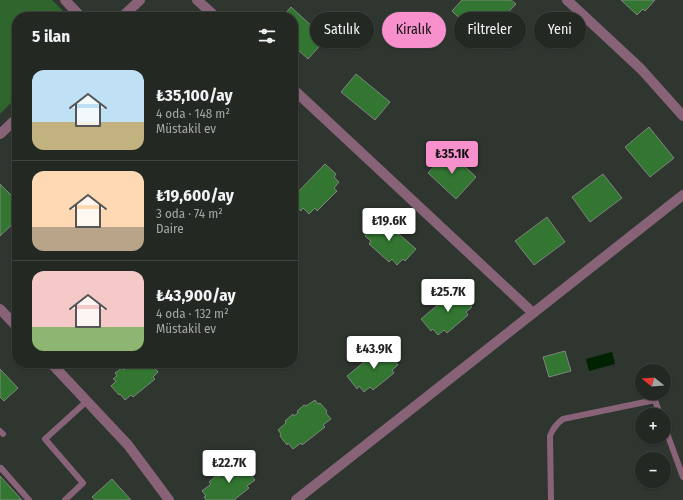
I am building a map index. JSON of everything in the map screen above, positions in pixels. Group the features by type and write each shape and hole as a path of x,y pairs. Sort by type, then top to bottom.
{"street":[{"path":"64,0 76,12"},
{"path":"127,12 140,0"},
{"path":"197,0 210,12"},
{"path":"568,0 641,69 683,116"},
{"path":"298,94 533,313"},
{"path":"0,134 12,123"},
{"path":"296,500 683,195"},
{"path":"0,309 12,322"},
{"path":"56,368 128,445 169,500"}],"lane":[{"path":"551,500 550,436 557,423 563,419 655,400 658,408"},
{"path":"65,500 83,483 45,439 87,401"},
{"path":"671,443 683,476"},
{"path":"0,469 1,468 29,500"}],"shaded area":[{"path":"0,0 52,0 64,12 12,12 12,102 0,114"},
{"path":"612,352 615,364 589,371 586,359"}],"building":[{"path":"462,0 511,0 516,4 508,12 454,13 452,11"},
{"path":"621,0 655,0 645,11 643,9 637,15"},
{"path":"291,7 296,12 286,12"},
{"path":"298,13 310,24 310,48 318,48 308,59 298,50"},
{"path":"356,74 390,102 375,120 341,92"},
{"path":"649,127 674,158 650,177 625,147"},
{"path":"448,151 476,177 456,199 428,173"},
{"path":"325,164 336,174 334,177 339,182 334,188 337,191 317,211 315,208 309,214 303,208 301,211 298,208 298,192"},
{"path":"603,174 622,198 590,222 572,197"},
{"path":"0,184 12,196 12,225 0,236"},
{"path":"378,216 416,249 405,261 403,259 397,265 392,259 389,262 369,244 371,241 365,236 370,230 368,228"},
{"path":"547,217 565,242 534,265 515,241"},
{"path":"459,287 469,299 467,301 472,307 466,312 468,315 447,333 444,330 438,335 433,329 431,331 421,319"},
{"path":"385,345 395,357 393,359 398,365 392,370 394,373 373,390 370,387 364,392 359,386 357,389 347,376"},
{"path":"565,351 571,371 549,377 543,357"},
{"path":"122,368 124,370 126,368 155,368 158,372 153,377 155,379 133,397 131,395 125,400 111,386 116,381 113,379 117,376 115,373"},
{"path":"0,369 18,388 4,401 0,397"},
{"path":"315,400 327,411 326,413 331,419 323,425 325,427 302,445 301,443 293,449 288,443 287,445 280,436 281,434 278,430 286,423 285,421 293,414 294,416 298,413 297,411 304,405 306,406"},
{"path":"239,461 252,473 250,474 255,480 247,486 249,488 234,500 206,500 204,497 206,496 202,491 211,484 209,482 217,475 218,477 222,474 221,472 229,466 230,468"},
{"path":"0,476 22,500 0,500"},
{"path":"112,479 131,500 95,500 92,497"}]}
